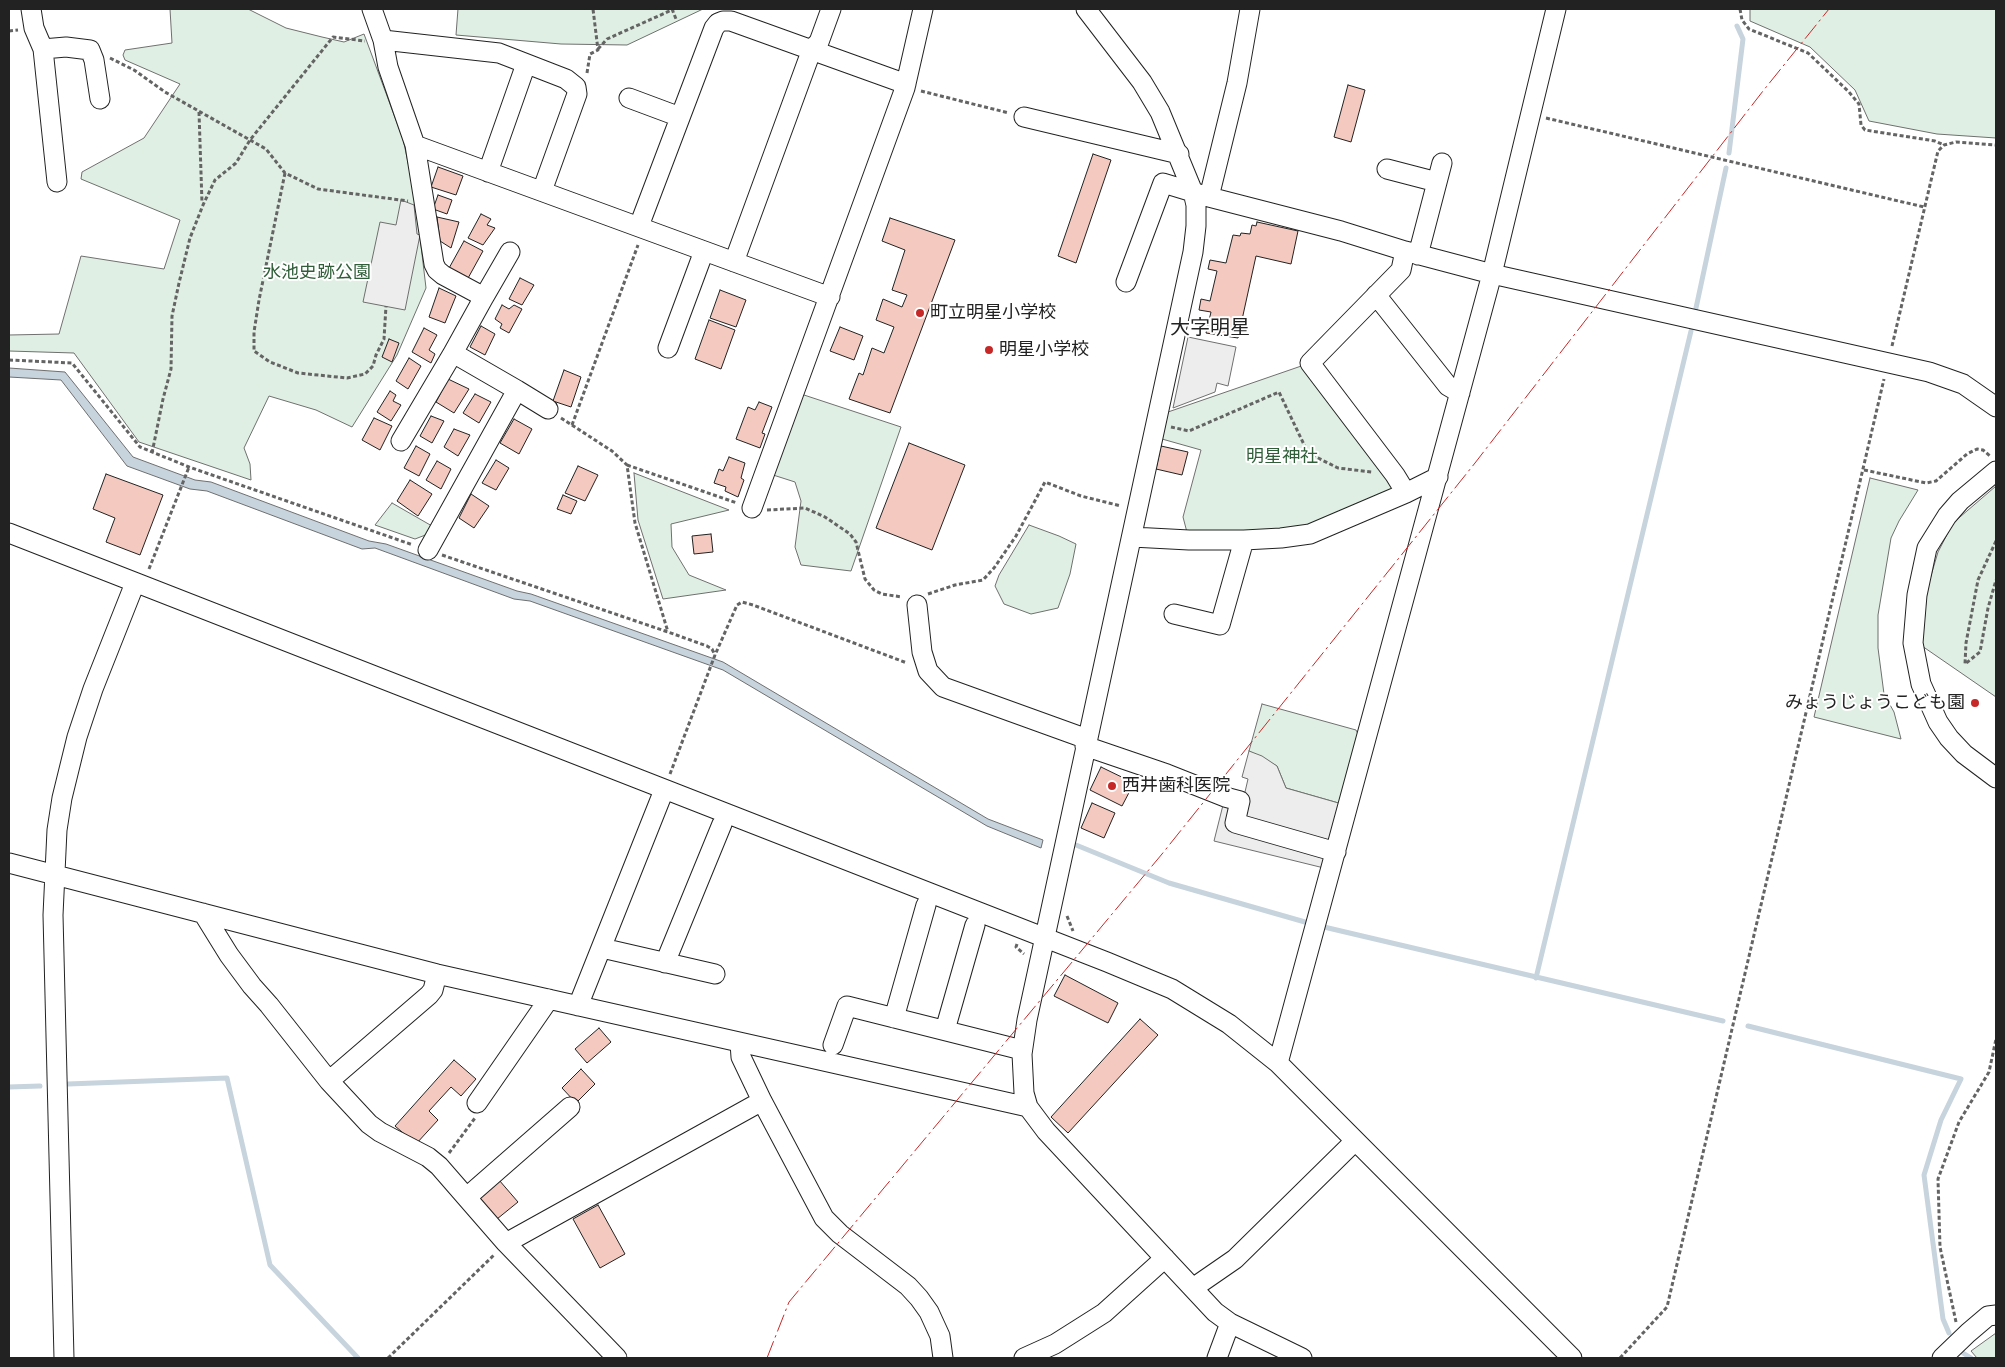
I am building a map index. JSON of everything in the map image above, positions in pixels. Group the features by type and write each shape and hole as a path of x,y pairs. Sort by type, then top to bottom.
{"street":[{"path":"31,9 34,28 43,49 57,182"},
{"path":"372,9 383,40 388,67 415,145 434,264 437,270 484,297"},
{"path":"734,262 812,50 819,42 831,9"},
{"path":"752,508 906,86 923,9"},
{"path":"1086,9 1142,82 1160,112 1179,154 1201,194"},
{"path":"1250,9 1237,83 1201,194 1193,252 1086,742 1022,1050 1022,1082 1028,1107 1046,1131 1215,1312 1230,1323 1302,1358"},
{"path":"1278,1063 1492,274 1556,9"},
{"path":"642,227 680,117 714,28 718,23 731,21 906,86"},
{"path":"383,40 499,53 566,79 576,88 577,94 542,191"},
{"path":"43,49 66,47 90,50 94,60 100,99"},
{"path":"488,172 526,64"},
{"path":"629,98 680,117"},
{"path":"1024,117 1179,154"},
{"path":"415,145 830,297"},
{"path":"1406,493 1310,363 1402,270 1412,253 1442,163"},
{"path":"1387,169 1437,182"},
{"path":"1126,282 1163,183 1492,274 1888,362 1952,380 1977,392 1996,407"},
{"path":"668,348 704,251"},
{"path":"401,441 453,354 510,252"},
{"path":"1376,295 1448,386 1460,393"},
{"path":"453,354 548,409"},
{"path":"428,550 517,390"},
{"path":"1994,464 1947,516 1927,548 1917,594 1913,643 1921,684 1938,722 1949,738 1964,754 1996,778"},
{"path":"1132,537 1244,540 1310,534 1406,493 1438,477"},
{"path":"9,533 1172,989 1229,1024 1278,1063 1354,1142 1572,1358"},
{"path":"1174,614 1220,625 1244,540"},
{"path":"64,1358 54,940 54,874 57,830 62,798 77,737 93,690 138,584"},
{"path":"917,605 922,652 928,672 943,686 1225,797 1240,801 1235,823 1336,852"},
{"path":"578,1006 664,790"},
{"path":"664,963 721,827"},
{"path":"9,863 437,974 1028,1107"},
{"path":"894,1018 926,905"},
{"path":"203,913 234,963 329,1082 369,1124 380,1132 428,1157 439,1166 506,1243 617,1358"},
{"path":"945,1030 975,925"},
{"path":"602,948 715,974"},
{"path":"329,1082 429,995 437,974"},
{"path":"477,1103 549,999"},
{"path":"832,1045 847,1006 1022,1050"},
{"path":"740,1043 741,1057 762,1101 824,1218 840,1234 908,1286 919,1298 929,1312 940,1336 943,1358"},
{"path":"506,1243 762,1101"},
{"path":"466,1197 570,1107"},
{"path":"1192,1288 1235,1259 1354,1142"},
{"path":"1024,1358 1055,1344 1104,1312 1165,1258"},
{"path":"1942,1358 1988,1316 1996,1315"},
{"path":"1217,1358 1230,1323"}],"path":[{"path":"593,9 598,50"},
{"path":"576,88 586,75 590,54 598,50 607,39 672,9 676,19"},
{"path":"1740,9 1742,20 1749,29 1808,53 1849,92 1859,104 1861,125 1865,130 1936,141 1944,145 1966,142 1996,146"},
{"path":"152,452 171,369 172,316 179,283 190,238 202,205 216,180 236,163 250,140 333,36 358,41 383,40"},
{"path":"90,50 134,70 165,92 266,149 285,173 318,188 424,204"},
{"path":"906,86 1024,117"},
{"path":"199,111 202,205"},
{"path":"1531,114 1924,207"},
{"path":"1620,1358 1667,1306 1864,470 1935,159 1938,151 1944,145"},
{"path":"285,173 258,308 254,332 254,351 270,362 298,373 347,378 365,374 373,366 384,339 386,306"},
{"path":"572,425 642,227"},
{"path":"9,360 72,363 140,447 428,550 707,646 712,649 715,655"},
{"path":"1156,423 1189,431 1279,392 1308,453 1338,468 1395,476"},
{"path":"548,409 612,451 627,465 752,508 770,511 806,508 825,516 850,534 856,542 865,579 874,590 882,594 906,598 917,605 926,595 955,585 983,580 1016,536 1045,482 1081,496 1137,511"},
{"path":"1864,470 1926,484 1936,480 1967,454 1977,449 1983,450 1994,464"},
{"path":"627,465 635,523 668,632"},
{"path":"138,584 189,466"},
{"path":"1996,541 1978,580 1966,643 1965,664 1980,652 1988,608 1996,580"},
{"path":"664,790 715,655 737,605 742,602 752,604 928,672"},
{"path":"1968,1333 1956,1322 1940,1247 1938,1179 1960,1122 1989,1072 1996,1039"},
{"path":"439,1166 481,1111 477,1103"},
{"path":"388,1358 506,1243"}],"green space":[{"name":"水池史跡公園","path":"170,9 248,9 286,28 344,42 364,34 403,139 415,195 426,288 397,355 352,427 316,410 269,396 244,448 250,464 251,480 139,442 74,353 9,351 9,335 59,334 81,256 164,269 180,220 81,179 82,172 144,138 180,84 125,60 123,55 125,50 172,43"},
{"path":"458,9 703,9 627,45 561,44 456,35"},
{"path":"1750,9 1996,9 1996,138 1937,134 1869,121 1855,90 1810,47 1750,21"},
{"name":"明星神社","path":"1310,363 1406,493 1310,534 1189,540 1183,517 1201,450 1162,439 1168,412"},
{"path":"801,394 901,427 851,571 801,565 795,547 801,501 795,482 770,474"},
{"path":"634,473 729,510 671,524 672,547 689,575 726,590 663,599 638,520"},
{"path":"1870,478 1918,490 1891,538 1878,615 1878,648 1884,694 1894,712 1901,739 1814,717"},
{"path":"1996,486 1996,697 1922,646 1927,589 1938,552 1953,523"},
{"path":"392,503 432,526 428,534 415,539 375,525"},
{"path":"1029,525 1076,544 1070,574 1058,608 1031,614 1004,604 995,586 999,575"},
{"path":"1262,704 1356,730 1359,736 1342,804 1286,788 1277,766 1249,751"},
{"path":"1996,1333 1996,1358 1977,1358 1971,1351"}],"shaded area":[{"path":"401,200 414,205 417,234 420,235 405,310 363,302 380,222 396,225"},
{"path":"1188,337 1236,347 1228,386 1217,383 1215,392 1173,408"},
{"path":"9,368 65,372 133,457 195,480 211,482 369,541 386,544 723,662 988,819 1043,840 1041,848 987,826 723,670 530,601 514,599 375,548 362,549 207,491 190,489 127,466 61,380 9,377"},
{"path":"1249,751 1262,756 1277,766 1286,788 1342,804 1324,868 1214,841 1227,789 1245,792 1248,779 1242,777"}],"building":[{"path":"1348,85 1365,90 1351,142 1334,137"},
{"path":"1093,154 1111,160 1076,263 1058,256"},
{"path":"438,167 463,176 456,195 431,187"},
{"path":"438,195 452,200 447,214 433,209"},
{"path":"481,214 491,219 487,225 495,228 483,245 468,238"},
{"path":"437,217 459,222 451,248 440,241"},
{"path":"890,218 955,240 890,413 849,399 859,373 863,375 872,348 884,353 894,327 876,320 883,299 902,307 907,295 892,290 905,250 882,241"},
{"path":"1257,222 1298,231 1291,264 1256,256 1238,338 1206,333 1211,312 1199,310 1201,299 1210,301 1217,271 1208,269 1210,260 1226,263 1233,235 1240,236 1241,233 1250,234 1252,225 1256,226"},
{"path":"464,241 483,251 467,280 448,270"},
{"path":"520,278 534,285 522,305 509,299"},
{"path":"439,288 456,296 445,323 429,317"},
{"path":"720,290 746,300 736,327 710,318"},
{"path":"502,305 509,309 514,305 522,309 509,333 500,328 502,324 495,319"},
{"path":"709,320 735,330 721,369 695,359"},
{"path":"481,326 495,334 485,355 470,347"},
{"path":"840,327 863,336 854,360 830,351"},
{"path":"424,328 437,335 429,350 435,354 431,363 412,352"},
{"path":"389,339 399,343 392,362 382,357"},
{"path":"409,358 421,366 408,389 396,381"},
{"path":"564,370 581,377 571,407 553,401"},
{"path":"448,379 469,389 454,413 436,402"},
{"path":"390,391 396,395 393,401 401,405 391,421 377,412"},
{"path":"475,394 491,402 479,423 463,413"},
{"path":"759,402 772,407 762,433 765,434 760,448 736,439 748,407 755,410"},
{"path":"431,416 444,421 432,443 420,436"},
{"path":"374,418 392,426 380,450 362,440"},
{"path":"514,419 532,429 519,454 500,443"},
{"path":"454,429 470,435 458,456 444,447"},
{"path":"909,443 965,465 932,550 876,528"},
{"path":"416,446 430,454 419,476 404,468"},
{"path":"1161,446 1188,452 1182,475 1156,469"},
{"path":"729,457 745,463 741,478 744,480 738,497 725,491 726,487 714,483 719,469 723,471"},
{"path":"496,460 509,468 496,490 482,483"},
{"path":"437,461 451,469 441,489 426,480"},
{"path":"578,466 598,475 585,501 565,493"},
{"path":"106,474 163,495 140,555 106,542 115,518 93,509"},
{"path":"410,480 432,494 418,516 397,501"},
{"path":"471,494 489,506 474,528 459,518"},
{"path":"563,495 577,501 571,514 557,509"},
{"path":"711,534 713,552 694,554 692,536"},
{"name":"西井歯科医院","path":"1101,767 1134,783 1122,806 1090,790"},
{"path":"1092,803 1115,813 1104,838 1081,828"},
{"path":"1065,975 1118,1003 1108,1023 1054,996"},
{"path":"1140,1019 1158,1035 1068,1133 1051,1117"},
{"path":"599,1028 611,1042 587,1063 575,1049"},
{"path":"454,1060 476,1079 461,1096 451,1087 429,1111 438,1120 416,1144 395,1126"},
{"path":"581,1069 595,1084 576,1103 562,1088"},
{"path":"499,1180 518,1202 497,1219 479,1197"},
{"path":"598,1205 625,1254 600,1268 573,1219"}],"waterway":[{"path":"1729,153 1743,39 1737,26"},
{"path":"1696,308 1726,168"},
{"path":"1536,978 1691,331"},
{"path":"1076,845 1169,883 1305,922"},
{"path":"1324,927 1723,1021"},
{"path":"1748,1026 1961,1079 1941,1120 1924,1175 1943,1319 1949,1333"},
{"path":"68,1084 227,1078 270,1265 358,1358"},
{"path":"9,1087 40,1086"},
{"path":"1963,1353 1971,1358"}],"power":[{"path":"767,1358 789,1302 1162,854 1475,463 1763,91 1829,9"}],"place":[{"name":"町立明星小学校","path":"920,313"},
{"name":"明星小学校","path":"989,350"},
{"name":"みょうじょうこども園","path":"1975,703"},
{"name":"西井歯科医院","path":"1112,786"}],"district":[{"name":"大字明星","path":"1210,328"}]}
